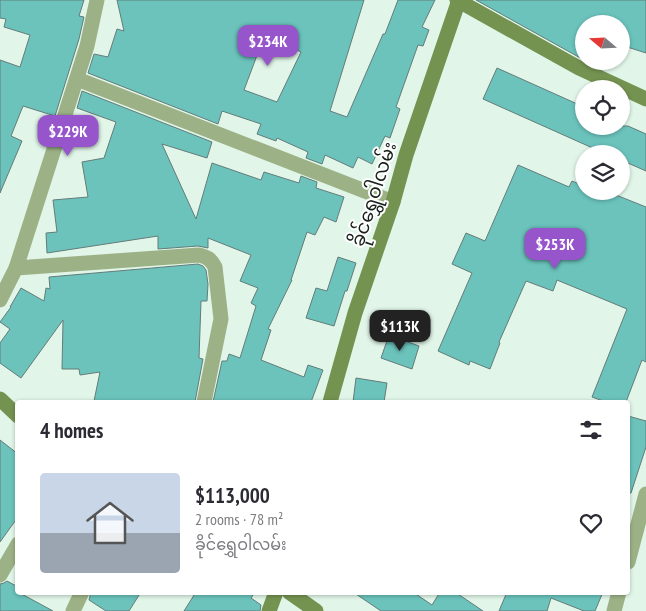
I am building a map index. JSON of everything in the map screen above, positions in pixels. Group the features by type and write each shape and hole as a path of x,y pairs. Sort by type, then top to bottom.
{"street":[{"path":"0,300 16,268 87,46 97,0"},
{"path":"458,1 579,68 646,98"},
{"name":"ခိုင်ရွှေဝါလမ်း","path":"331,400 355,313 458,1"},
{"path":"76,79 393,202"},
{"path":"16,268 198,256 207,257 212,260 215,267 221,319 204,400"},
{"path":"0,399 15,413"},
{"path":"630,559 639,547 646,494"},
{"path":"0,575 15,549"},
{"path":"73,611 81,595"},
{"path":"269,611 275,595"},
{"path":"293,595 316,611"},
{"path":"614,611 618,595"}],"building":[{"path":"0,0 84,0 79,16 84,17 55,116 23,106 11,136 22,141 0,193 0,60 20,67 30,35 4,27 6,19 0,18"},
{"path":"117,0 364,0 330,111 347,117 383,34 385,34 398,0 435,0 422,27 429,30 423,46 418,45 396,107 400,109 390,138 385,136 372,164 358,157 353,168 325,155 322,164 306,158 308,152 277,138 276,141 257,134 261,124 222,111 218,124 88,73 94,54 108,57 117,29 124,31","holes":["265,34 301,52 277,102 244,90"]},
{"path":"476,0 646,0 646,53 630,48 630,15 575,15 575,55"},
{"path":"497,68 575,103 575,135 630,135 630,127 646,134 646,171 630,164 630,145 586,145 483,99"},
{"path":"82,91 212,142 207,158 162,144 196,219 212,163 261,180 264,172 299,183 301,176 317,182 316,188 344,197 336,222 324,217 315,235 307,232 292,280 268,329 271,330 261,360 304,377 308,365 323,370 312,400 213,400 222,361 227,361 229,354 240,358 256,306 251,303 258,288 240,281 251,255 208,238 208,248 198,246 158,249 158,236 47,253 46,233 57,232 53,200 88,197 82,162 104,158 116,122 77,108"},
{"path":"518,165 569,187 572,181 575,182 575,200 628,200 646,207 646,362 642,360 627,400 600,400 592,397 627,309 557,280 553,291 526,281 499,342 490,369 470,361 469,365 438,351 472,273 452,264 466,233 485,241"},
{"path":"338,257 356,263 334,326 306,318 316,288 327,291"},
{"path":"198,264 203,266 206,270 208,284 207,301 201,301 199,358 203,359 195,400 94,400 100,372 80,375 79,369 62,369 63,320 21,378 0,363 0,343 10,329 0,322 21,288 44,301 46,288 50,289 49,277"},
{"path":"389,335 419,346 412,369 381,358"},
{"path":"356,378 387,383 384,400 353,400"},
{"path":"630,417 646,421 646,447 631,493"},
{"path":"0,440 15,452 15,521 0,542"},
{"path":"7,581 15,585 15,595 24,595 53,611 0,611 0,584"},
{"path":"90,595 139,595 129,611 106,611 89,600"},
{"path":"194,595 253,595 251,598 261,605 260,611 184,611"},
{"path":"357,595 417,595 432,605 438,595 459,595 483,611 381,611"},
{"path":"506,595 602,595 595,611 584,611 551,598 547,611 499,611"}]}
